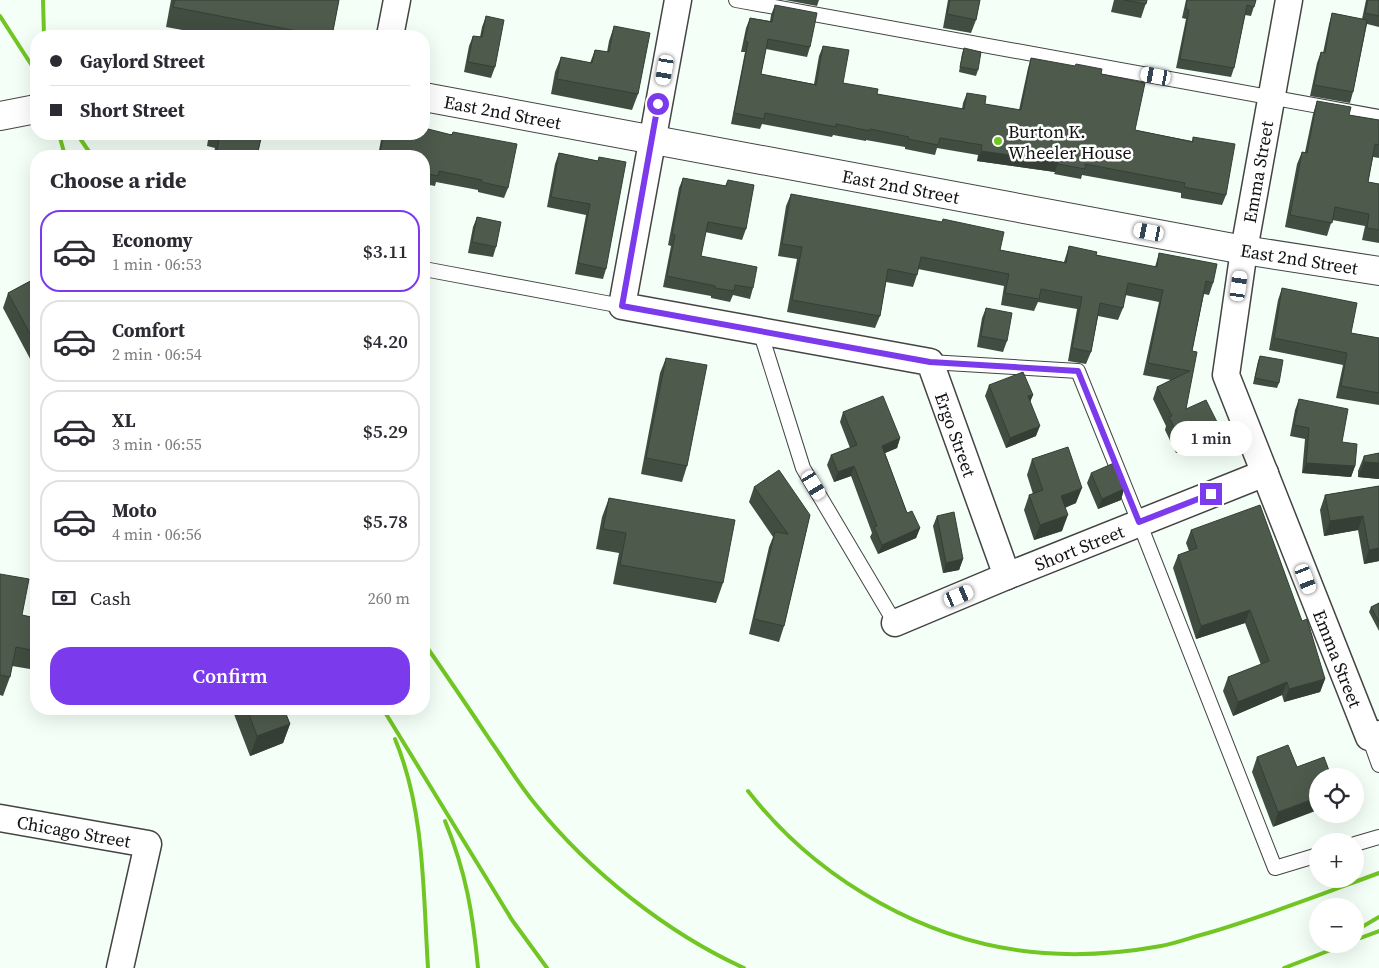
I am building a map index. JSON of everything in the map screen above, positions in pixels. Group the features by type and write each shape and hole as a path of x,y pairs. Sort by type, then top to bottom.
{"street":[{"path":"391,30 397,0"},
{"path":"678,0 622,306 930,362"},
{"name":"Emma Street","path":"1289,0 1244,250 1226,375 1374,736"},
{"name":"East 2nd Street","path":"430,98 1244,250 1379,271"},
{"path":"0,116 30,111"},
{"name":"Ergo Street","path":"930,362 1007,576"},
{"name":"Short Street","path":"895,623 1139,522 1265,473"},
{"name":"Chicago Street","path":"0,818 148,844 120,968"}],"lane":[{"path":"736,0 1379,117"},
{"path":"430,271 622,306"},
{"path":"760,332 803,468 895,623"},
{"path":"930,362 1078,371 1275,868 1309,858"},
{"path":"1374,736 1379,765"},
{"path":"1364,841 1379,837"}],"building":[{"path":"175,0 339,0 333,30 292,30 173,7"},
{"path":"950,0 980,0 976,20 947,14"},
{"path":"1124,0 1147,0 1146,4"},
{"path":"1187,0 1256,0 1254,7 1247,5 1234,68 1180,59 1189,10 1186,9"},
{"path":"1368,0 1379,0 1379,16 1365,13"},
{"path":"775,5 817,13 810,47 768,39 761,74 816,85 823,46 849,50 843,83 878,89 877,94 964,109 967,93 986,96 985,104 1021,110 1031,58 1102,69 1101,74 1145,83 1135,130 1193,142 1193,137 1235,144 1226,195 1184,187 1185,183 1085,164 1085,169 1058,164 1058,162 981,151 982,145 940,138 938,145 870,129 870,131 836,124 836,127 765,113 764,119 734,113 748,42 745,41 750,18 772,22"},
{"path":"1332,13 1367,20 1353,92 1314,85 1321,52 1325,53"},
{"path":"486,16 504,20 495,67 468,62 473,36 482,37"},
{"path":"614,26 650,33 638,94 557,79 561,57 592,63 595,50 609,52"},
{"path":"964,48 981,52 978,70 960,67"},
{"path":"1317,101 1351,107 1349,115 1379,120 1379,145 1375,144 1368,182 1379,184 1379,230 1367,228 1369,214 1335,207 1332,223 1290,215 1302,152 1307,153"},
{"path":"430,130 452,135 453,132 517,144 508,188 481,182 482,180 439,171 438,176 430,174 430,150 380,150 383,140 430,140"},
{"path":"219,140 261,140 258,150 217,150"},
{"path":"559,153 598,161 599,157 626,162 606,269 578,263 590,204 551,197"},
{"path":"683,178 726,186 728,180 754,185 746,229 708,222 701,256 757,267 753,288 735,285 734,291 667,276 675,235 672,234"},
{"path":"791,194 942,222 943,219 1004,232 1000,250 1066,263 1069,246 1097,252 1096,255 1157,267 1159,253 1217,264 1213,283 1206,281 1192,351 1197,352 1186,409 1206,400 1218,424 1181,441 1169,417 1172,416 1157,387 1190,371 1148,363 1163,290 1128,283 1123,308 1100,303 1091,352 1072,348 1082,297 1041,289 1039,299 1005,293 1009,274 921,257 917,275 888,269 880,316 792,300 802,247 782,244"},
{"path":"477,217 501,222 496,247 472,242"},
{"path":"30,281 30,334 8,293"},
{"path":"1282,288 1357,303 1351,333 1379,338 1379,393 1341,386 1347,353 1274,338"},
{"path":"986,308 1012,313 1007,341 981,336"},
{"path":"1260,356 1283,360 1279,383 1255,378"},
{"path":"666,358 707,365 687,466 646,458"},
{"path":"1023,372 1033,395 1028,396 1040,426 1010,438 989,385"},
{"path":"883,396 900,438 882,446 907,513 912,511 920,528 882,545 874,527 877,526 854,466 838,472 831,455 857,445 843,412"},
{"path":"1299,399 1348,409 1342,442 1357,444 1355,466 1306,463 1309,428 1294,425"},
{"path":"1068,447 1082,488 1061,496 1068,515 1040,525 1029,495 1043,490 1032,459"},
{"path":"1379,453 1379,463 1364,462 1364,456"},
{"path":"1114,463 1124,489 1102,499 1091,473"},
{"path":"779,470 810,515 784,626 754,619 775,532 788,534 754,487"},
{"path":"1379,486 1379,548 1369,550 1363,516 1330,521 1325,495"},
{"path":"609,498 735,520 723,583 620,565 626,533 603,529"},
{"path":"1260,505 1302,621 1307,619 1325,679 1289,689 1287,682 1238,702 1228,677 1269,661 1250,610 1201,626 1178,555 1197,548 1191,530"},
{"path":"954,512 963,559 946,563 937,516"},
{"path":"0,574 29,579 22,615 30,617 30,650 16,647 10,677 0,675"},
{"path":"1379,603 1379,622 1371,607"},
{"path":"249,715 286,715 290,724 257,736"},
{"path":"1288,745 1297,767 1324,757 1328,768 1309,768 1309,800 1278,812 1257,757"}],"railway":[{"path":"43,0 44,30"},
{"path":"0,16 30,63"},
{"path":"61,140 63,150"},
{"path":"81,140 88,150"},
{"path":"430,652 524,790 557,830 605,876 658,918 715,954 744,968"},
{"path":"387,715 512,920 547,968"},
{"path":"395,739 405,766 417,823 421,852 428,968"},
{"path":"748,791 776,823 808,853 842,880 880,903 919,922 960,937 1001,947 1044,953 1102,953 1167,945 1251,919 1379,873"},
{"path":"445,821 468,893 478,968"},
{"path":"1364,926 1379,917"},
{"path":"1364,937 1379,931"},
{"path":"1284,968 1323,953"}],"place":[{"name":"Burton K. Wheeler House","path":"998,141"}],"route":[{"path":"658,104 622,306 930,362 1078,371 1139,522 1211,494"}]}
